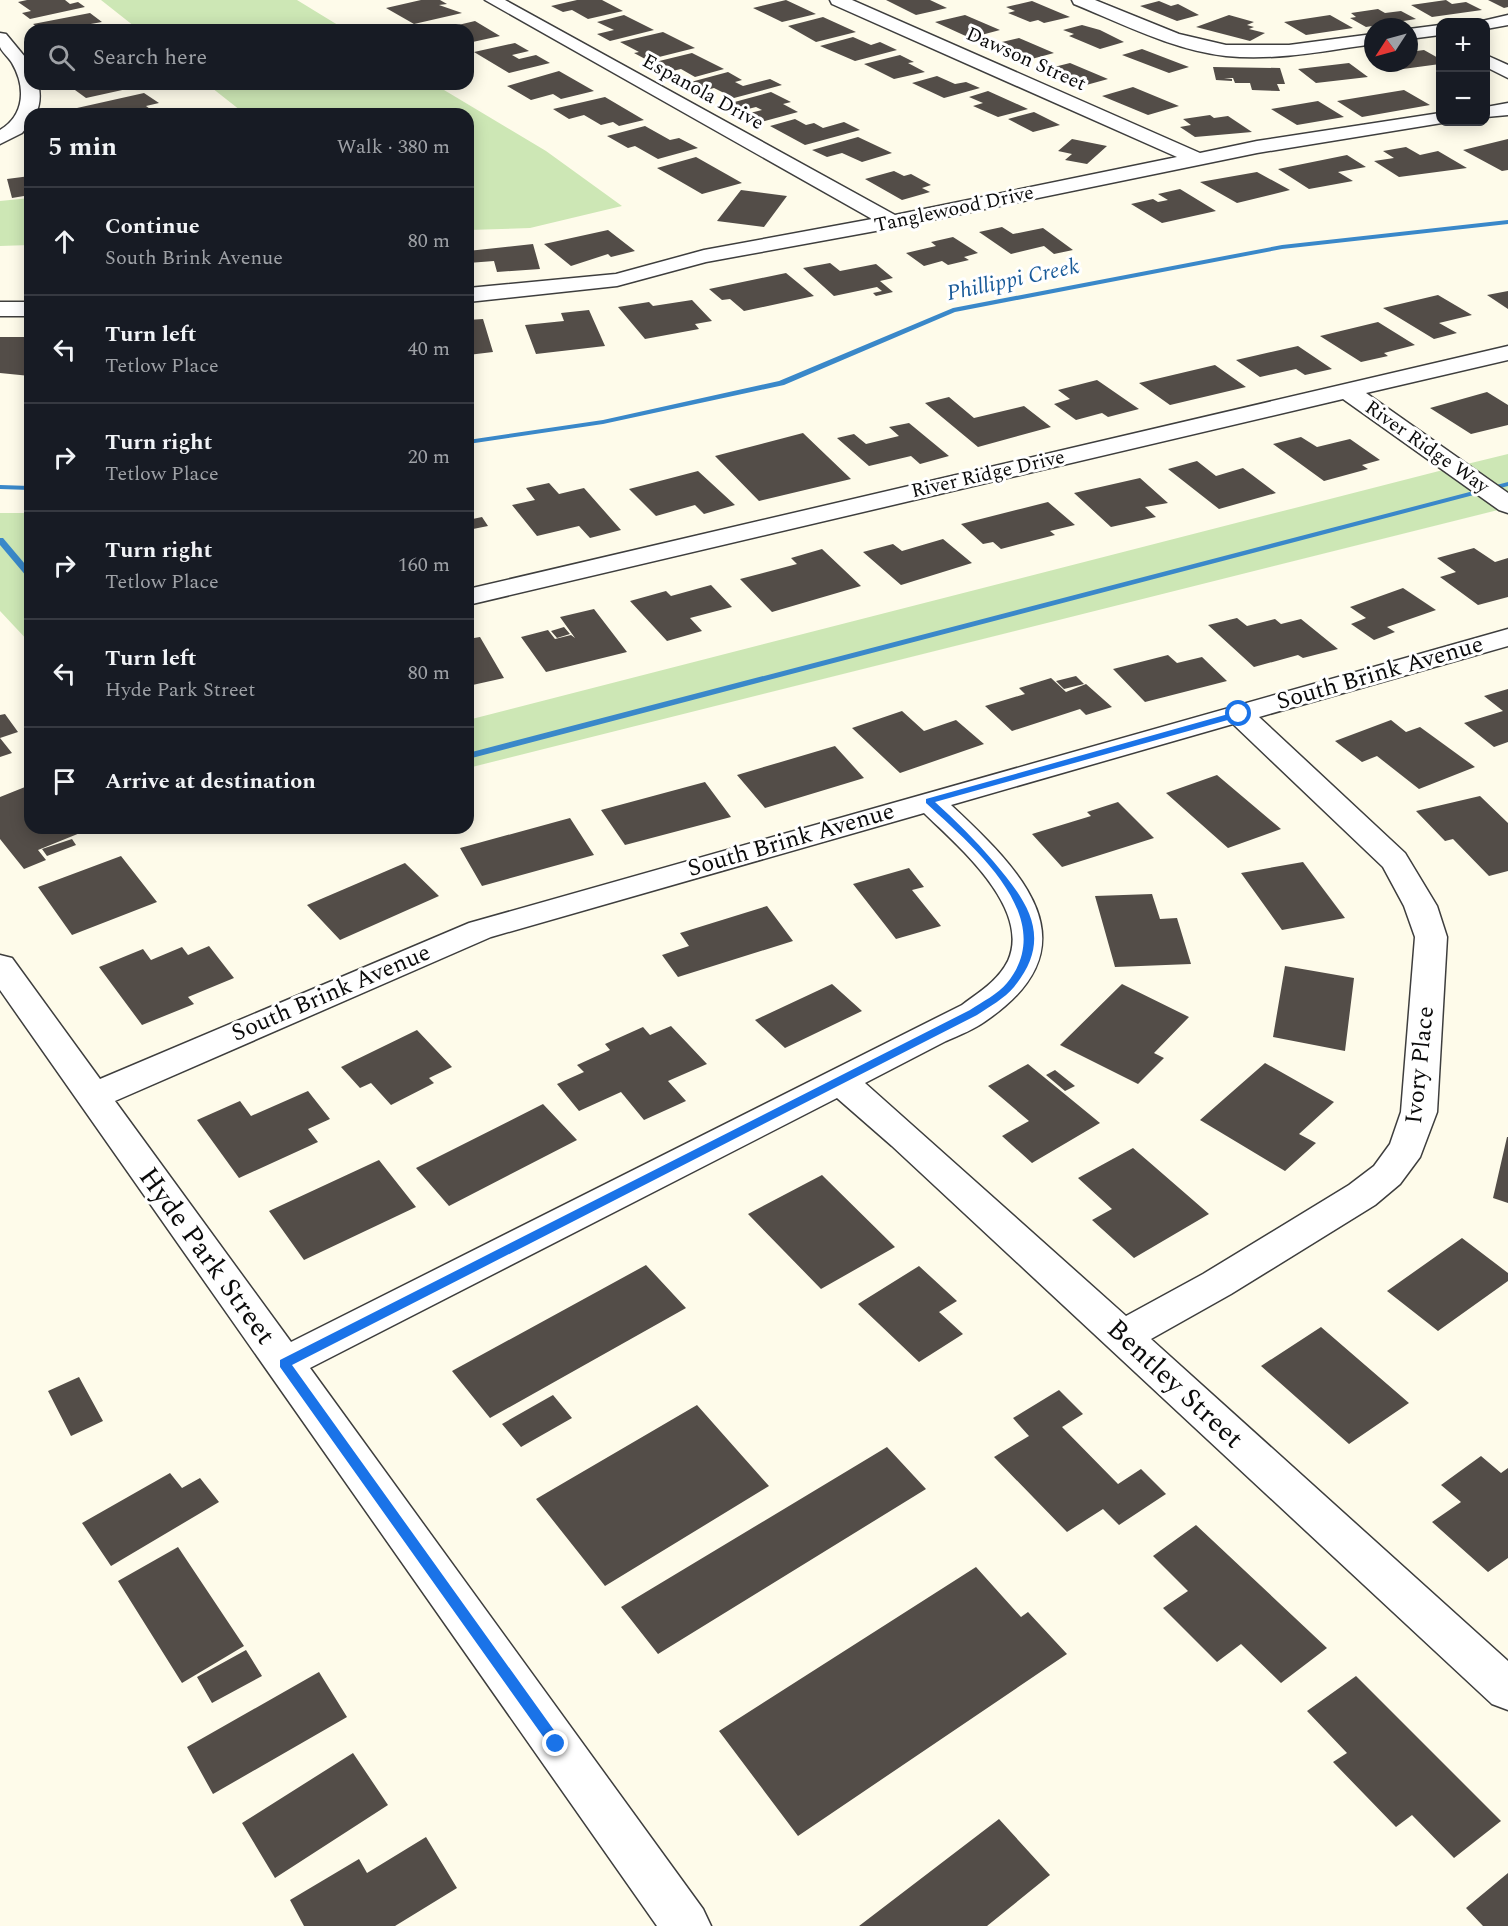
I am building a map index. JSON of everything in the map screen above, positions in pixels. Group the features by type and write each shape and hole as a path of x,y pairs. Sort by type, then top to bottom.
{"street":[{"name":"Espanola Drive","path":"493,0 892,222"},
{"name":"Dawson Street","path":"838,0 1197,159"},
{"path":"1080,0 1183,41 1220,49 1280,52 1364,40"},
{"path":"1490,23 1508,20"},
{"path":"1418,33 1436,31"},
{"path":"0,38 24,68"},
{"path":"1490,63 1508,73"},
{"path":"30,108 31,90"},
{"path":"1490,111 1508,109"},
{"path":"4,136 24,118"},
{"name":"Tanglewood Drive","path":"474,294 608,282 704,256 892,222 1257,147 1436,120"},
{"path":"4,136 24,138"},
{"path":"0,309 24,309"},
{"name":"River Ridge Drive","path":"474,596 1508,353"},
{"name":"River Ridge Way","path":"1346,390 1495,496"},
{"name":"South Brink Avenue","path":"93,1096 480,930 1508,637"},
{"name":"Ivory Place","path":"1123,1336 1217,1284 1362,1195 1387,1175 1407,1148 1419,1112 1431,937 1416,895 1394,860 1239,714"},
{"path":"285,1363 990,1003 1009,986 1023,965 1029,939 1027,916 1017,895 965,835 929,801"},
{"name":"Hyde Park Street","path":"0,966 686,1926"},
{"name":"Bentley Street","path":"840,1081 905,1137 1503,1678"}],"green space":[{"path":"101,0 297,0 336,24 131,24"},
{"path":"215,90 444,90 546,151 622,206 530,228 474,230 474,108 237,108"},
{"path":"24,199 24,245 0,246 0,201"},
{"path":"1508,454 1508,493 1467,464"},
{"path":"1443,470 1498,510 474,766 474,718"},
{"path":"0,513 24,513 24,637 0,611"}],"building":[{"path":"65,0 70,4 78,2 85,7 30,19 22,13 31,11 18,2"},
{"path":"421,0 440,0 447,4 439,5 462,13 414,24 386,8"},
{"path":"577,0 602,0 623,11 588,19 572,10 563,12 551,6"},
{"path":"786,0 816,14 782,22 753,8"},
{"path":"886,0 930,0 947,8 916,15"},
{"path":"1446,0 1452,4 1466,2 1482,10 1432,17 1411,5"},
{"path":"1488,0 1508,0 1508,7 1504,8"},
{"path":"1032,1 1070,17 1044,23 1038,20 1030,22 1008,13 1015,11 1006,7"},
{"path":"1159,1 1171,6 1178,4 1199,15 1177,21 1140,6"},
{"path":"1378,9 1385,13 1401,11 1414,18 1364,18 1364,26 1350,18 1356,17 1351,13"},
{"path":"90,13 102,22 91,24 33,24"},
{"path":"624,15 654,30 610,41 597,34 614,30 597,22"},
{"path":"965,15 1000,30 970,38 935,22"},
{"path":"1229,15 1254,22 1247,25 1254,27 1249,29 1265,33 1250,41 1196,27"},
{"path":"1330,15 1353,28 1306,35 1284,22"},
{"path":"823,17 856,32 816,42 788,26"},
{"path":"475,21 500,36 474,42 474,24 462,24"},
{"path":"1082,25 1100,30 1124,42 1100,49 1069,36 1074,34 1063,30"},
{"path":"663,32 695,48 647,60 634,53 639,52 620,42"},
{"path":"853,37 871,45 880,42 897,50 855,61 820,46"},
{"path":"1019,38 1054,53 1024,61 989,45"},
{"path":"515,43 529,51 512,55 519,59 536,55 550,63 509,73 474,52"},
{"path":"1142,49 1189,67 1169,73 1122,55"},
{"path":"1424,50 1436,57 1436,65 1418,67 1418,51"},
{"path":"692,53 724,69 695,77 681,69 668,72 651,63"},
{"path":"900,55 914,62 908,63 925,72 894,79 864,64"},
{"path":"1070,63 1108,79 1079,87 1042,70"},
{"path":"1349,63 1368,77 1316,83 1298,69"},
{"path":"1213,67 1280,68 1285,84 1277,84 1280,91 1252,90 1250,83 1235,83 1233,78 1224,78 1232,79 1232,81 1216,80"},
{"path":"559,71 594,91 561,99 553,94 531,100 507,86"},
{"path":"728,72 742,80 735,82 743,86 770,79 782,85 734,98 714,88 703,91 687,83"},
{"path":"937,76 955,84 966,82 980,88 944,98 912,83"},
{"path":"1133,87 1179,106 1148,115 1102,96"},
{"path":"75,90 122,90 86,98"},
{"path":"1404,90 1430,105 1362,117 1337,101"},
{"path":"988,91 1028,109 998,117 973,106 983,103 969,97"},
{"path":"771,92 791,102 783,104 798,112 761,122 746,114 762,110 756,107 740,111 727,104"},
{"path":"144,93 159,103 146,106 149,108 77,108"},
{"path":"605,97 644,120 619,126 613,122 601,125 584,115 569,119 553,109"},
{"path":"1318,101 1344,117 1297,125 1271,109"},
{"path":"1034,112 1060,125 1033,132 1008,119"},
{"path":"1210,115 1214,118 1228,116 1252,132 1195,137 1180,127 1191,125 1183,119"},
{"path":"795,119 806,125 814,123 823,128 844,122 860,130 805,145 770,126"},
{"path":"645,126 670,140 679,138 698,148 658,159 635,146 628,148 607,136"},
{"path":"858,137 892,153 862,162 842,153 827,157 812,150"},
{"path":"1072,139 1107,146 1087,164 1065,160 1072,154 1058,151"},
{"path":"1508,139 1508,170 1502,171 1463,150"},
{"path":"1406,147 1420,155 1438,151 1467,168 1399,177 1374,161 1394,158 1383,151"},
{"path":"1347,155 1366,167 1338,172 1353,181 1309,189 1278,169"},
{"path":"696,157 742,183 702,194 657,168"},
{"path":"894,171 904,176 911,174 931,185 922,188 930,192 902,200 865,179"},
{"path":"1257,172 1290,190 1237,203 1200,182"},
{"path":"24,177 24,196 12,198 7,179"},
{"path":"1180,189 1216,211 1162,223 1131,204 1153,199 1158,202 1168,200 1158,194"},
{"path":"741,190 787,196 764,227 717,221"},
{"path":"1002,227 1013,234 1043,228 1073,250 1054,254 1044,246 1011,254 979,232"},
{"path":"608,230 635,251 611,257 608,254 571,266 544,244"},
{"path":"953,237 978,253 964,257 969,260 948,265 942,261 924,266 906,253 936,246 931,242"},
{"path":"533,244 540,269 497,272 494,261 474,263 474,250"},
{"path":"830,263 840,271 876,264 893,278 880,281 893,292 876,296 873,293 882,291 877,287 834,296 803,268"},
{"path":"786,273 814,296 744,311 730,299 722,300 709,289"},
{"path":"1508,291 1508,309 1487,295"},
{"path":"1438,295 1472,315 1439,323 1457,333 1434,339 1383,308"},
{"path":"692,300 712,321 695,324 699,329 645,339 618,307 649,302 653,306"},
{"path":"589,310 605,346 536,354 525,325 564,321 561,313"},
{"path":"483,319 493,352 474,354 474,320"},
{"path":"1378,322 1415,345 1384,353 1388,356 1361,362 1320,336"},
{"path":"0,337 24,337 24,375 0,373"},
{"path":"1298,346 1332,369 1305,375 1296,369 1260,377 1236,360"},
{"path":"1215,365 1246,387 1170,405 1139,383"},
{"path":"1097,380 1139,409 1108,417 1102,413 1076,420 1054,404 1070,399 1058,390"},
{"path":"1487,392 1508,405 1508,425 1471,434 1430,408"},
{"path":"949,397 974,418 1024,406 1051,427 978,447 925,403"},
{"path":"909,423 949,456 920,464 911,456 869,466 837,438 854,434 866,444 899,436 889,427"},
{"path":"803,433 851,479 759,501 715,456"},
{"path":"1301,437 1317,447 1350,439 1380,460 1362,465 1368,469 1324,481 1273,444"},
{"path":"1197,461 1216,476 1243,468 1276,493 1219,509 1168,469"},
{"path":"698,471 735,505 704,514 695,505 656,516 629,489"},
{"path":"1140,478 1168,503 1145,507 1156,517 1111,527 1074,493"},
{"path":"549,483 559,494 584,488 621,530 590,538 579,526 537,536 512,505 535,500 526,488"},
{"path":"1048,502 1075,525 1050,531 1055,535 1001,549 993,542 983,544 961,524"},
{"path":"482,517 488,526 474,529 474,519"},
{"path":"943,539 972,563 901,585 863,552 893,544 902,551"},
{"path":"1474,548 1495,562 1508,558 1508,597 1478,605 1440,577 1456,572 1437,558"},
{"path":"822,549 861,586 772,612 740,579 797,564 791,558"},
{"path":"711,585 732,607 690,618 702,631 667,641 630,601 666,591 671,596"},
{"path":"1403,588 1436,610 1387,627 1395,632 1374,640 1351,624 1366,618 1350,607"},
{"path":"594,609 627,652 546,672 521,637 548,630 555,639 571,635 575,638 560,617"},
{"path":"1237,618 1247,626 1275,619 1281,624 1301,619 1338,649 1303,658 1298,655 1254,667 1208,625"},
{"path":"564,627 570,634 557,638 551,631"},
{"path":"480,637 504,678 474,685 474,638"},
{"path":"1168,655 1177,663 1202,657 1227,681 1145,702 1113,669"},
{"path":"1076,676 1084,684 1064,689 1056,681"},
{"path":"1051,678 1066,692 1086,684 1112,707 1086,715 1080,709 1012,731 985,706 1025,694 1019,688"},
{"path":"1508,689 1508,742 1494,747 1464,723 1503,711 1484,696"},
{"path":"902,711 924,731 956,720 984,744 900,773 852,728"},
{"path":"5,714 18,732 0,738 0,715"},
{"path":"1391,720 1406,732 1420,727 1475,767 1419,789 1377,756 1362,762 1335,741"},
{"path":"0,738 12,753 0,757"},
{"path":"835,746 864,778 765,808 737,775"},
{"path":"1217,775 1281,829 1228,848 1166,793"},
{"path":"705,782 731,817 625,845 601,810"},
{"path":"24,787 24,834 78,834 38,850 46,860 24,869 0,839 0,797"},
{"path":"1480,796 1508,823 1508,871 1489,876 1453,839 1445,841 1416,811"},
{"path":"1118,802 1154,838 1062,867 1032,834 1091,816 1087,812"},
{"path":"570,818 594,855 482,886 460,848"},
{"path":"72,839 76,845 47,856 42,849"},
{"path":"121,856 157,902 72,935 38,887"},
{"path":"1303,862 1345,918 1282,930 1241,873"},
{"path":"405,863 439,896 340,940 307,905"},
{"path":"909,868 924,887 912,890 941,926 896,939 853,884"},
{"path":"1152,894 1160,919 1177,918 1191,964 1115,967 1095,896"},
{"path":"767,906 793,941 678,977 662,955 689,946 680,933"},
{"path":"209,946 234,978 188,997 194,1004 142,1025 99,967 143,949 151,960 182,947 188,955"},
{"path":"1285,966 1354,978 1345,1051 1273,1037"},
{"path":"832,984 862,1011 785,1048 755,1020"},
{"path":"1122,984 1189,1017 1154,1053 1164,1058 1138,1084 1060,1045"},
{"path":"671,1026 707,1064 668,1081 686,1101 644,1120 621,1092 579,1111 557,1084 584,1072 577,1065 610,1050 605,1044 643,1027 650,1035"},
{"path":"417,1030 452,1067 429,1078 434,1083 391,1105 371,1083 360,1088 341,1067"},
{"path":"1265,1063 1334,1102 1299,1134 1316,1143 1285,1171 1200,1120"},
{"path":"1028,1064 1100,1123 1032,1163 1002,1136 1029,1121 988,1086"},
{"path":"1055,1070 1075,1086 1065,1091 1046,1075"},
{"path":"308,1091 330,1119 308,1129 318,1142 239,1178 197,1120 240,1101 251,1116"},
{"path":"543,1104 577,1140 449,1206 416,1168"},
{"path":"1508,1137 1508,1203 1493,1198"},
{"path":"1133,1148 1209,1214 1134,1258 1092,1220 1112,1209 1078,1178"},
{"path":"379,1160 416,1207 304,1260 269,1211"},
{"path":"822,1175 895,1247 821,1289 748,1214"},
{"path":"1462,1238 1508,1273 1508,1281 1438,1331 1387,1291"},
{"path":"646,1265 686,1308 490,1418 452,1371"},
{"path":"919,1266 957,1301 939,1312 963,1334 919,1362 858,1304"},
{"path":"1321,1327 1409,1403 1349,1444 1261,1366"},
{"path":"79,1377 103,1421 71,1436 48,1391"},
{"path":"1059,1390 1083,1414 1062,1427 1118,1484 1141,1469 1166,1494 1119,1525 1103,1509 1067,1532 994,1457 1029,1436 1013,1418"},
{"path":"553,1395 572,1418 521,1447 502,1424"},
{"path":"697,1405 769,1486 605,1586 536,1499"},
{"path":"887,1447 926,1489 658,1654 621,1607"},
{"path":"1481,1456 1501,1473 1508,1468 1508,1558 1488,1572 1432,1522 1461,1502 1441,1485"},
{"path":"170,1473 182,1488 200,1478 219,1502 111,1566 82,1523"},
{"path":"1196,1525 1327,1648 1281,1683 1241,1644 1217,1662 1163,1608 1188,1591 1153,1556"},
{"path":"178,1547 244,1646 182,1683 118,1581"},
{"path":"976,1567 1021,1617 1028,1612 1067,1654 798,1836 719,1731"},
{"path":"246,1650 262,1676 212,1703 197,1677"},
{"path":"319,1672 347,1717 213,1794 187,1747"},
{"path":"1356,1676 1501,1821 1454,1858 1412,1815 1396,1827 1333,1762 1347,1753 1307,1711"},
{"path":"353,1753 388,1805 275,1878 242,1823"},
{"path":"999,1819 1050,1875 987,1926 859,1926"},
{"path":"426,1837 457,1888 395,1926 304,1926 290,1900 359,1859 367,1873"},
{"path":"1508,1873 1508,1926 1483,1926 1466,1908"}],"waterway":[{"name":"Phillippi Creek","path":"474,441 603,422 781,383 953,310 1282,247 1508,222"},
{"path":"474,754 1508,484"},
{"name":"Phillippi Creek","path":"0,487 24,488"},
{"path":"0,540 24,568"}],"route":[{"path":"556,1744 285,1363 990,1003 1009,986 1023,965 1029,939 1027,916 1017,895 965,835 929,801 1239,714"}]}
